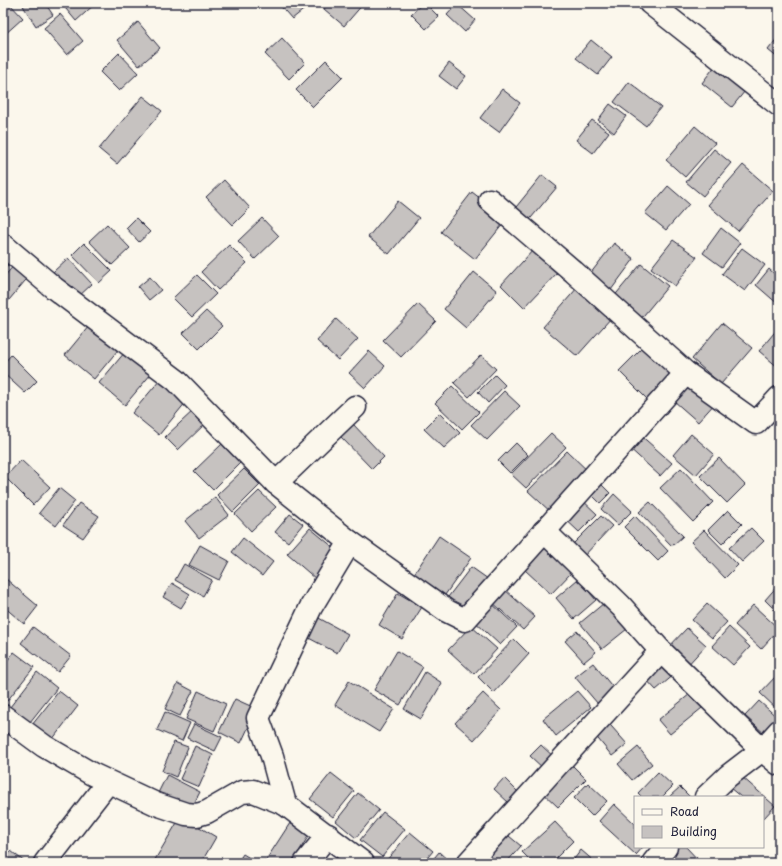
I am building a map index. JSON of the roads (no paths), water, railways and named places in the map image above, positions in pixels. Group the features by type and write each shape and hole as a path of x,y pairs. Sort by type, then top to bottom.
{"street":[{"path":"650,3 779,105"},
{"path":"490,200 574,272 686,373 756,423 779,398"},
{"path":"3,245 54,288 176,380 276,483 350,542 446,611 465,620 686,373"},
{"path":"276,483 355,407"},
{"path":"544,531 621,606 661,650 762,750 779,764"},
{"path":"285,804 272,756 258,718 311,607 350,542"},
{"path":"468,863 661,650"},
{"path":"3,716 44,746 92,774 156,804 186,814 197,815 207,812 242,792 253,791 285,804 328,835 363,863"},
{"path":"707,796 728,776 762,750 779,731"},
{"path":"45,863 108,782"},
{"path":"305,863 328,835"},
{"path":"653,863 665,848"}]}
